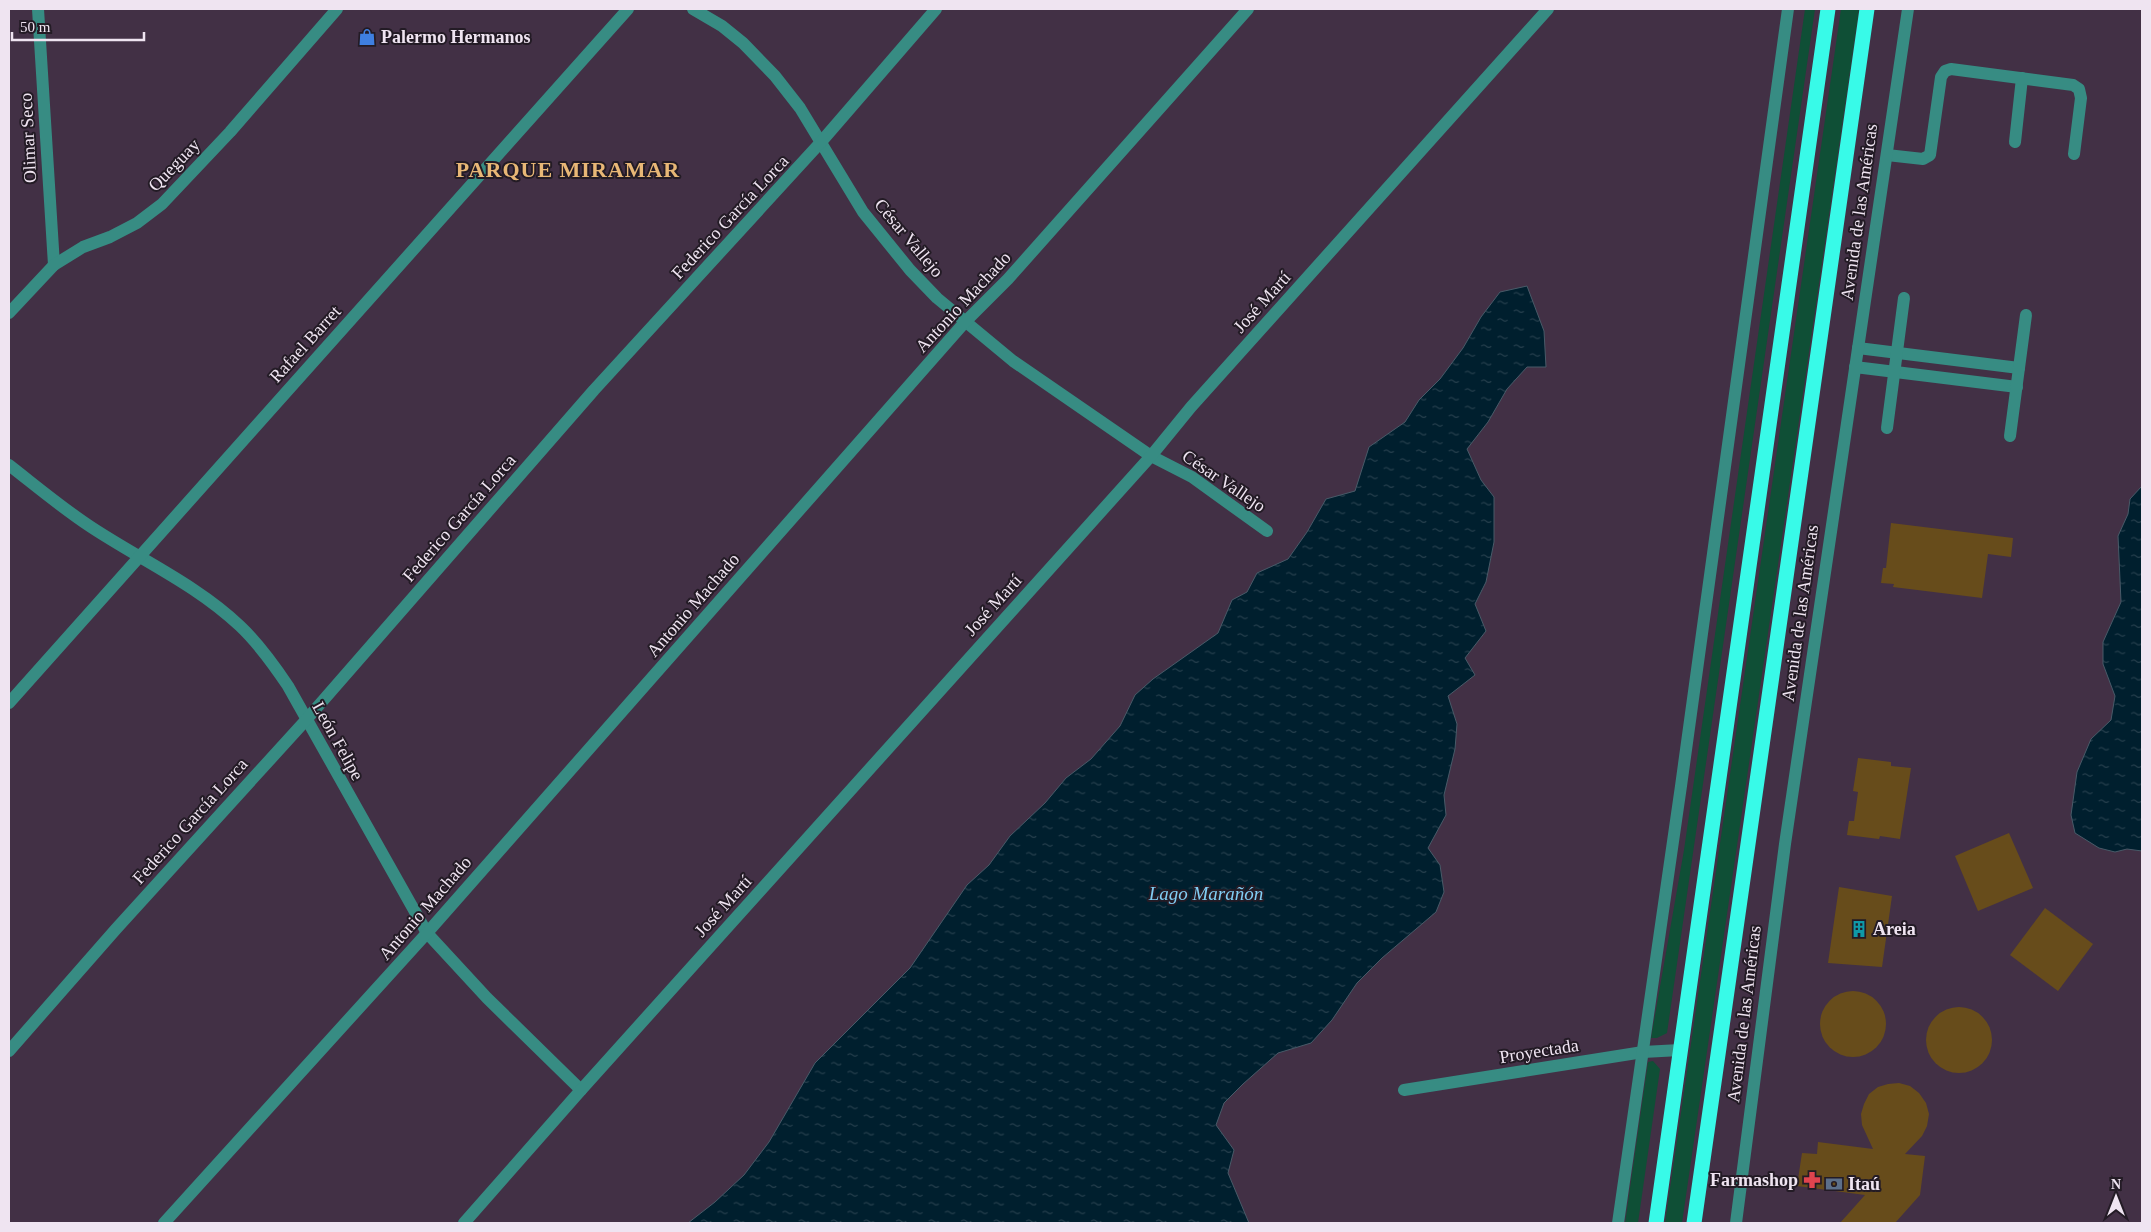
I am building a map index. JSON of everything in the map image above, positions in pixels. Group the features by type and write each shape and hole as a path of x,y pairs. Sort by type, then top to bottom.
{"highway":[{"path":"1656,1223 1828,9"},
{"name":"Avenida de las Américas","path":"1694,1223 1867,9"}],"street":[{"name":"Olimar Seco","path":"38,9 54,265"},
{"name":"Queguay","path":"9,313 54,265 83,247 110,237 137,223 162,204 230,132 337,9"},
{"name":"Rafael Barret","path":"9,703 628,9"},
{"name":"César Vallejo","path":"693,9 730,32 775,76 800,108 845,184 885,241 937,298 1013,361 1151,456 1192,477 1267,531"},
{"name":"Federico García Lorca","path":"9,1051 116,929 306,720 594,390 821,142 936,9"},
{"name":"Antonio Machado","path":"164,1223 426,933 965,322 1008,279 1248,9"},
{"name":"José Martí","path":"464,1223 581,1090 1151,456 1191,407 1548,9"},
{"path":"1618,1223 1788,9"},
{"name":"Avenida de las Américas","path":"1736,1223 1785,844 1908,9"},
{"path":"1887,155 1923,159 1930,155 1941,77 1945,71 1951,69 2073,85 2079,89 2081,98 2074,154"},
{"path":"2016,142 2022,78"},
{"path":"1887,428 1904,298"},
{"path":"2010,436 2026,315"},
{"path":"1858,348 2019,368"},
{"path":"1855,367 2017,387"},
{"name":"León Felipe","path":"9,465 93,528 205,598 240,626 267,655 288,686 426,933 486,998 581,1090"},
{"name":"Proyectada","path":"1404,1090 1643,1052 1680,1050"}],"green space":[{"path":"1805,9 1815,9 1667,1033 1657,1038 1651,1038 1684,850"},
{"path":"1841,9 1859,9 1682,1223 1665,1223"},
{"path":"1653,1061 1660,1069 1638,1223 1625,1223 1648,1062"}],"water":[{"name":"Lago Marañón","path":"1527,286 1544,331 1546,367 1527,367 1507,389 1488,422 1467,449 1481,480 1494,497 1494,542 1486,582 1475,604 1486,631 1465,658 1475,675 1448,696 1457,724 1455,749 1444,795 1446,815 1428,848 1440,865 1444,892 1436,912 1382,958 1357,983 1332,1020 1311,1043 1278,1053 1224,1103 1216,1125 1234,1150 1228,1173 1249,1223 688,1223 715,1202 744,1175 769,1142 815,1063 910,968 967,885 989,865 1010,836 1045,803 1066,778 1091,759 1120,726 1135,695 1153,679 1218,633 1232,600 1247,592 1257,573 1288,559 1307,532 1326,499 1355,491 1369,447 1405,422 1419,400 1440,379 1463,348 1481,317 1500,292"},
{"path":"2142,486 2142,851 2127,849 2115,852 2099,848 2075,833 2071,815 2077,772 2091,739 2111,720 2115,696 2103,664 2103,642 2121,602 2118,536 2128,514 2130,499"}],"building":[{"path":"1891,523 2013,538 2011,557 1988,554 1982,598 1893,587 1894,584 1881,583 1883,568 1886,568"},
{"path":"1858,758 1891,762 1891,766 1911,768 1900,839 1880,836 1879,839 1847,835 1849,821 1854,821 1858,792 1853,791"},
{"path":"2009,833 2033,888 1978,911 1955,856"},
{"name":"Areia","path":"1839,887 1892,896 1882,967 1828,963"},
{"path":"2045,908 2093,944 2058,991 2010,955"},
{"path":"1846,991 1860,991 1872,996 1881,1005 1886,1017 1884,1037 1877,1048 1860,1057 1846,1057 1834,1052 1825,1043 1820,1031 1820,1017 1825,1005 1834,996"},
{"path":"1952,1007 1966,1007 1978,1012 1987,1021 1992,1033 1990,1053 1983,1064 1966,1073 1952,1073 1940,1068 1931,1059 1926,1047 1926,1033 1931,1021 1940,1012"},
{"path":"1899,1083 1910,1086 1919,1093 1926,1103 1929,1114 1927,1126 1922,1136 1905,1154 1925,1156 1920,1195 1895,1223 1840,1223 1865,1195 1797,1186 1802,1153 1817,1154 1818,1142 1873,1149 1862,1125 1861,1114 1864,1104 1869,1094 1878,1087"}],"place":[{"name":"Palermo Hermanos","path":"367,37"},
{"name":"Areia","path":"1859,929"},
{"name":"Farmashop","path":"1812,1180"},
{"name":"Itaú","path":"1834,1184"}],"district":[{"name":"PARQUE MIRAMAR","path":"568,169"}]}
